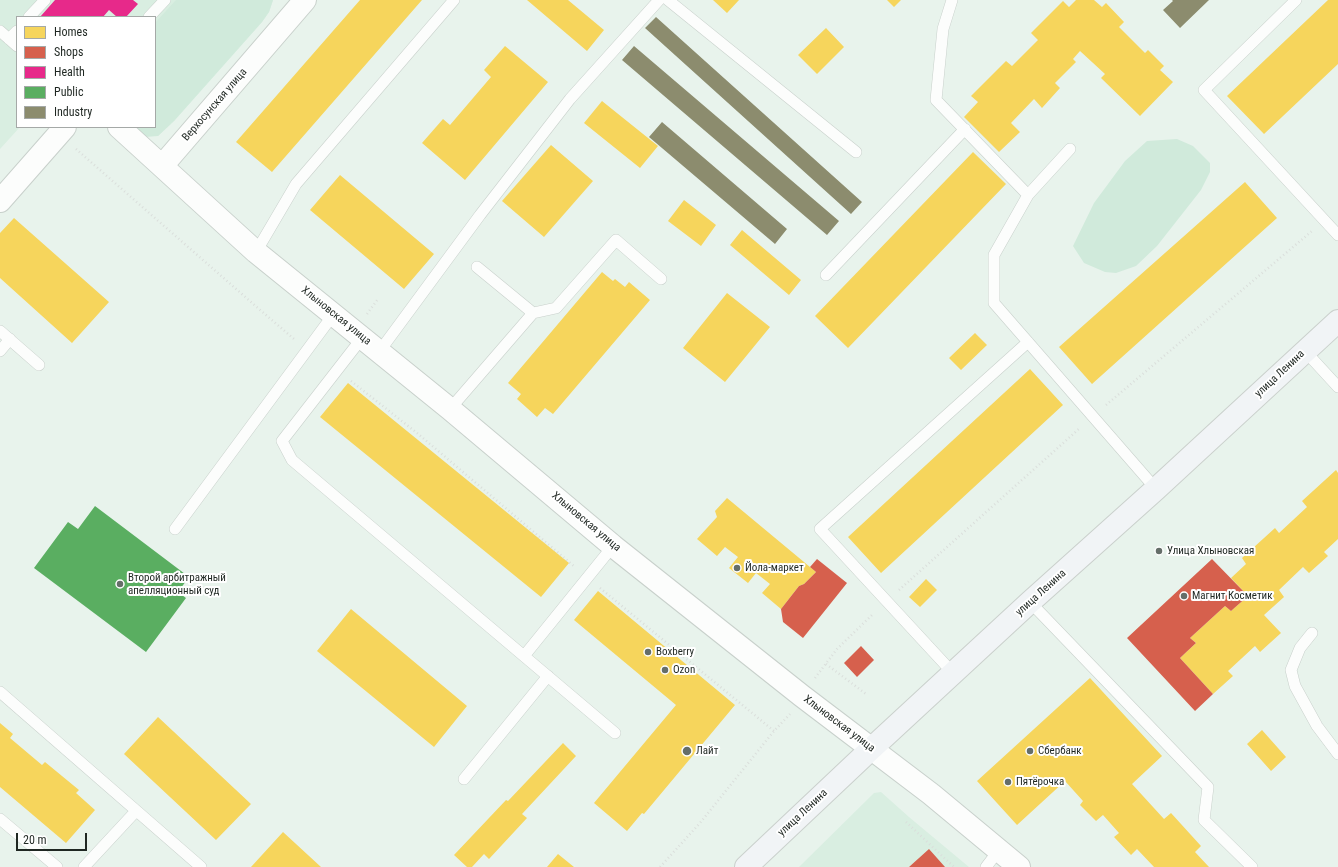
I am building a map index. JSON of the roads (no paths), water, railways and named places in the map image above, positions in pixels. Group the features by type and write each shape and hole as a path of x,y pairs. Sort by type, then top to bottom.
{"main road":[{"name":"улица Ленина","path":"746,867 953,673 1338,321"}],"street":[{"name":"Верхосунская улица","path":"162,166 305,0"},
{"path":"120,128 162,166"},
{"path":"0,201 62,130"},
{"name":"Хлыновская улица","path":"162,166 256,252 450,408 614,546 802,696 930,794 992,859 1019,867"}],"lane":[{"path":"30,16 45,0"},
{"path":"150,16 165,0"},
{"path":"256,252 296,184 454,0"},
{"path":"379,352 480,215 570,99 659,0"},
{"path":"668,0 856,152"},
{"path":"952,0 942,29 936,100 1028,195"},
{"path":"1296,0 1204,90 1338,235"},
{"path":"0,31 13,42"},
{"path":"826,275 965,130"},
{"path":"1070,150 1028,195 994,255 994,302 1156,488"},
{"path":"450,408 533,314 556,308 616,240 661,279"},
{"path":"477,267 533,314"},
{"path":"175,529 333,315"},
{"path":"0,331 39,365"},
{"path":"362,338 282,441 292,460 615,733"},
{"path":"0,351 10,340"},
{"path":"953,673 820,529 1028,342"},
{"path":"1305,350 1338,387"},
{"path":"524,656 614,546"},
{"path":"1030,602 1208,787 1204,820 1252,867"},
{"path":"1312,633 1300,648 1291,670 1295,686 1317,726 1338,754"},
{"path":"464,778 548,676"},
{"path":"0,692 201,867"},
{"path":"84,867 136,811"},
{"path":"0,819 57,867"}],"place":[{"name":"Улица Хлыновская","path":"1159,551"},
{"name":"Йола-маркет","path":"737,568"},
{"name":"Второй арбитражный апелляционный суд","path":"120,584"},
{"name":"Магнит Косметик","path":"1184,596"},
{"name":"Boxberry","path":"648,652"},
{"name":"Ozon","path":"665,670"},
{"name":"Лайт","path":"687,751"},
{"name":"Сбербанк","path":"1030,751"},
{"name":"Пятёрочка","path":"1008,782"}]}
